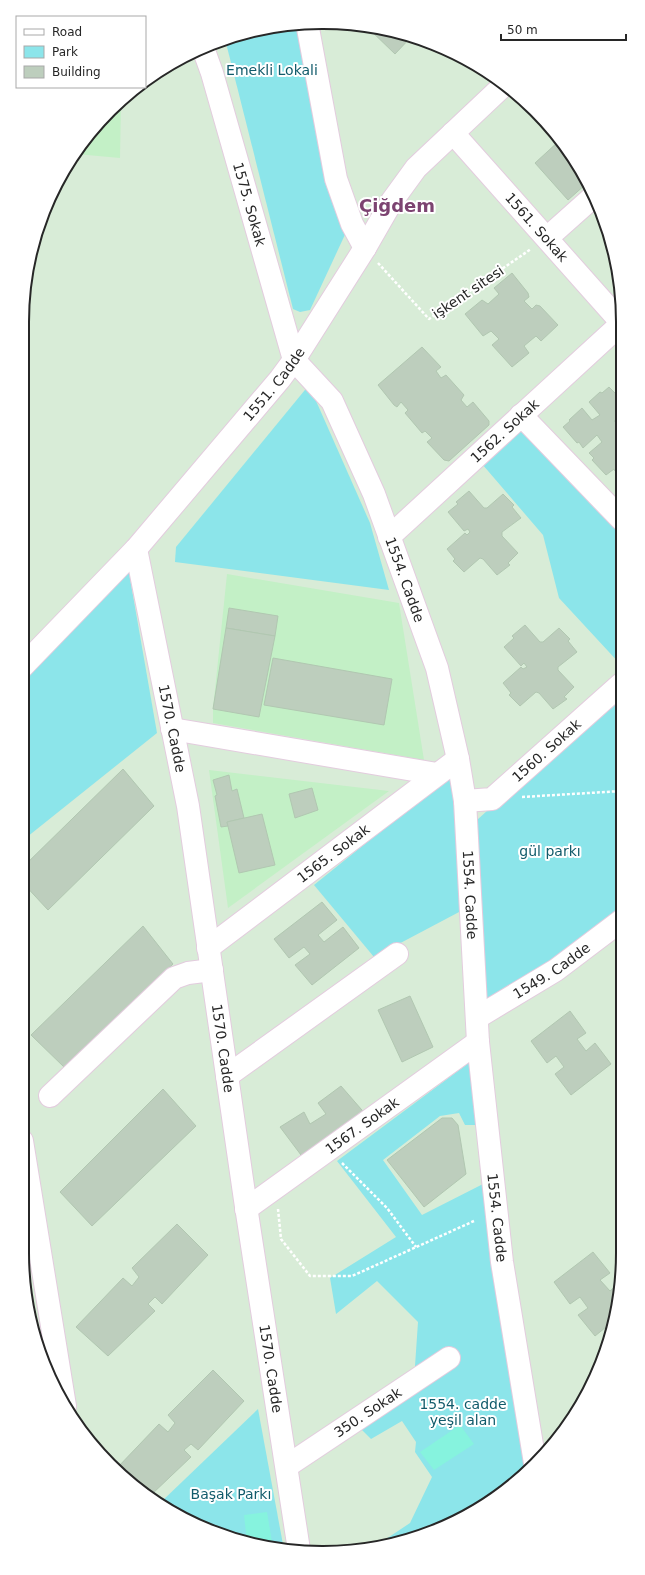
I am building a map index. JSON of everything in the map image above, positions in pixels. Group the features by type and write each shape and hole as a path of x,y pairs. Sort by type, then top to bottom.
{"street":[{"path":"308,30 336,179 352,224 365,248"},
{"name":"1575. Sokak","path":"205,53 294,360"},
{"name":"1551. Cadde","path":"29,660 136,549 280,379 294,360 365,248 392,201 416,168 500,89"},
{"name":"1561. Sokak","path":"453,133 616,316"},
{"path":"547,238 589,200"},
{"name":"1562. Sokak","path":"389,537 616,328"},
{"name":"1554. Cadde","path":"294,360 332,401 374,494 436,668 458,759 465,801 478,1017 478,1042 502,1262 534,1456"},
{"path":"521,415 616,514"},
{"name":"1570. Cadde","path":"136,549 188,806 246,1209 298,1544"},
{"name":"1560. Sokak","path":"492,799 616,689"},
{"path":"172,728 437,774"},
{"name":"1565. Sokak","path":"208,948 458,759"},
{"path":"465,801 492,799"},
{"name":"1549. Cadde","path":"478,1017 556,970 616,925"},
{"path":"227,1076 397,954"},
{"path":"50,1096 174,978 188,973 212,970"},
{"name":"1567. Sokak","path":"246,1209 478,1042"},
{"path":"29,1184 62,1388"},
{"name":"350. Sokak","path":"287,1466 448,1358"}],"path":[{"name":"işkent sitesi","path":"365,248 429,319 547,238"},
{"path":"492,799 616,791"},
{"path":"329,1150 387,1208 416,1247"},
{"path":"278,1208 281,1239 310,1276 352,1276 474,1221"}],"shaded area":[{"path":"121,110 120,158 82,155 102,129"},
{"path":"227,574 399,603 424,760 213,723 213,709"},
{"path":"209,770 389,791 228,908"},
{"path":"460,1425 474,1444 434,1470 420,1452"},
{"path":"267,1512 272,1541 246,1536 244,1515"}],"green space":[{"name":"Emekli Lokali","path":"303,30 349,226 310,310 300,312 293,309 227,45 265,35"},
{"path":"309,385 370,523 389,590 175,562 176,547"},
{"path":"519,417 616,524 616,660 559,598 543,535 476,457"},
{"path":"128,567 157,733 29,835 29,673"},
{"name":"gül parkı","path":"616,694 616,924 615,926 484,1000 477,820"},
{"path":"454,772 461,911 374,957 314,885"},
{"name":"1554. cadde yeşil alan","path":"470,1062 476,1125 465,1125 459,1113 440,1116 383,1160 422,1215 483,1184 527,1463 486,1497 469,1507 435,1524 387,1538 410,1523 432,1477 415,1452 416,1442 402,1421 371,1439 353,1421 417,1380 415,1366 418,1322 377,1281 336,1314 330,1278 396,1237 337,1161"},
{"name":"Başak Parkı","path":"258,1409 283,1543 247,1536 210,1524 163,1500"}],"building":[{"path":"374,34 407,42 395,54"},
{"path":"555,144 567,159 583,187 568,200 535,163"},
{"path":"512,273 528,293 529,297 524,301 532,309 536,305 540,306 558,325 541,341 536,336 524,346 529,353 512,367 492,345 499,339 491,331 483,336 465,314 482,300 488,304 499,294 494,288"},
{"path":"422,347 441,367 436,371 441,378 446,375 464,395 461,400 467,407 473,402 489,421 489,425 449,461 444,460 427,442 432,438 425,431 422,433 405,413 408,410 401,402 397,407 394,405 378,385"},
{"path":"609,387 616,394 616,419 614,421 616,423 616,470 615,471 614,469 606,475 592,460 594,458 589,453 602,442 597,435 583,448 579,442 577,443 563,427 582,408 592,420 600,415 589,402 600,392 602,393"},
{"path":"469,491 484,508 487,508 503,494 514,505 512,507 521,518 502,532 502,536 518,553 508,563 510,565 497,575 483,559 480,558 464,572 453,561 455,559 447,549 465,533 467,535 470,532 468,529 464,531 448,512 458,504 456,502"},
{"path":"229,608 278,616 275,636 226,628"},
{"path":"525,625 540,642 543,642 559,628 570,639 568,641 577,652 558,667 558,670 574,687 564,697 567,699 553,709 539,693 536,692 520,706 509,695 511,693 503,683 521,667 523,669 527,667 524,663 521,666 504,647 514,638 512,636"},
{"path":"226,628 275,636 259,717 213,709"},
{"path":"273,658 392,679 384,725 264,705"},
{"path":"123,769 154,806 48,910 29,890 29,861"},
{"path":"229,775 232,791 237,789 244,818 227,822 228,826 221,827 215,796 217,795 213,780"},
{"path":"312,788 318,810 295,818 289,794"},
{"path":"262,814 275,865 239,873 227,822"},
{"path":"322,902 337,920 318,935 324,942 343,927 359,948 312,985 295,965 310,954 304,947 289,958 274,939"},
{"path":"143,926 173,964 65,1068 31,1035"},
{"path":"410,996 433,1047 402,1062 378,1010"},
{"path":"570,1011 586,1033 577,1039 586,1051 595,1043 611,1064 571,1095 555,1074 564,1067 556,1056 547,1063 531,1041"},
{"path":"341,1086 368,1117 307,1163 280,1127 304,1112 310,1124 326,1114 318,1103"},
{"path":"163,1089 196,1126 92,1226 60,1192"},
{"path":"442,1118 452,1118 458,1125 466,1174 424,1207 387,1160"},
{"path":"177,1224 208,1255 162,1304 155,1297 148,1304 155,1311 108,1356 76,1327 123,1278 132,1286 139,1277 132,1268"},
{"path":"593,1252 610,1273 600,1280 610,1291 613,1288 606,1327 595,1336 578,1315 588,1308 580,1297 570,1304 554,1282"},
{"path":"213,1370 244,1401 198,1450 191,1444 184,1450 191,1457 154,1493 120,1465 159,1424 168,1432 175,1423 168,1415"}],"district":[{"name":"Çiğdem","path":"397,205"}]}
